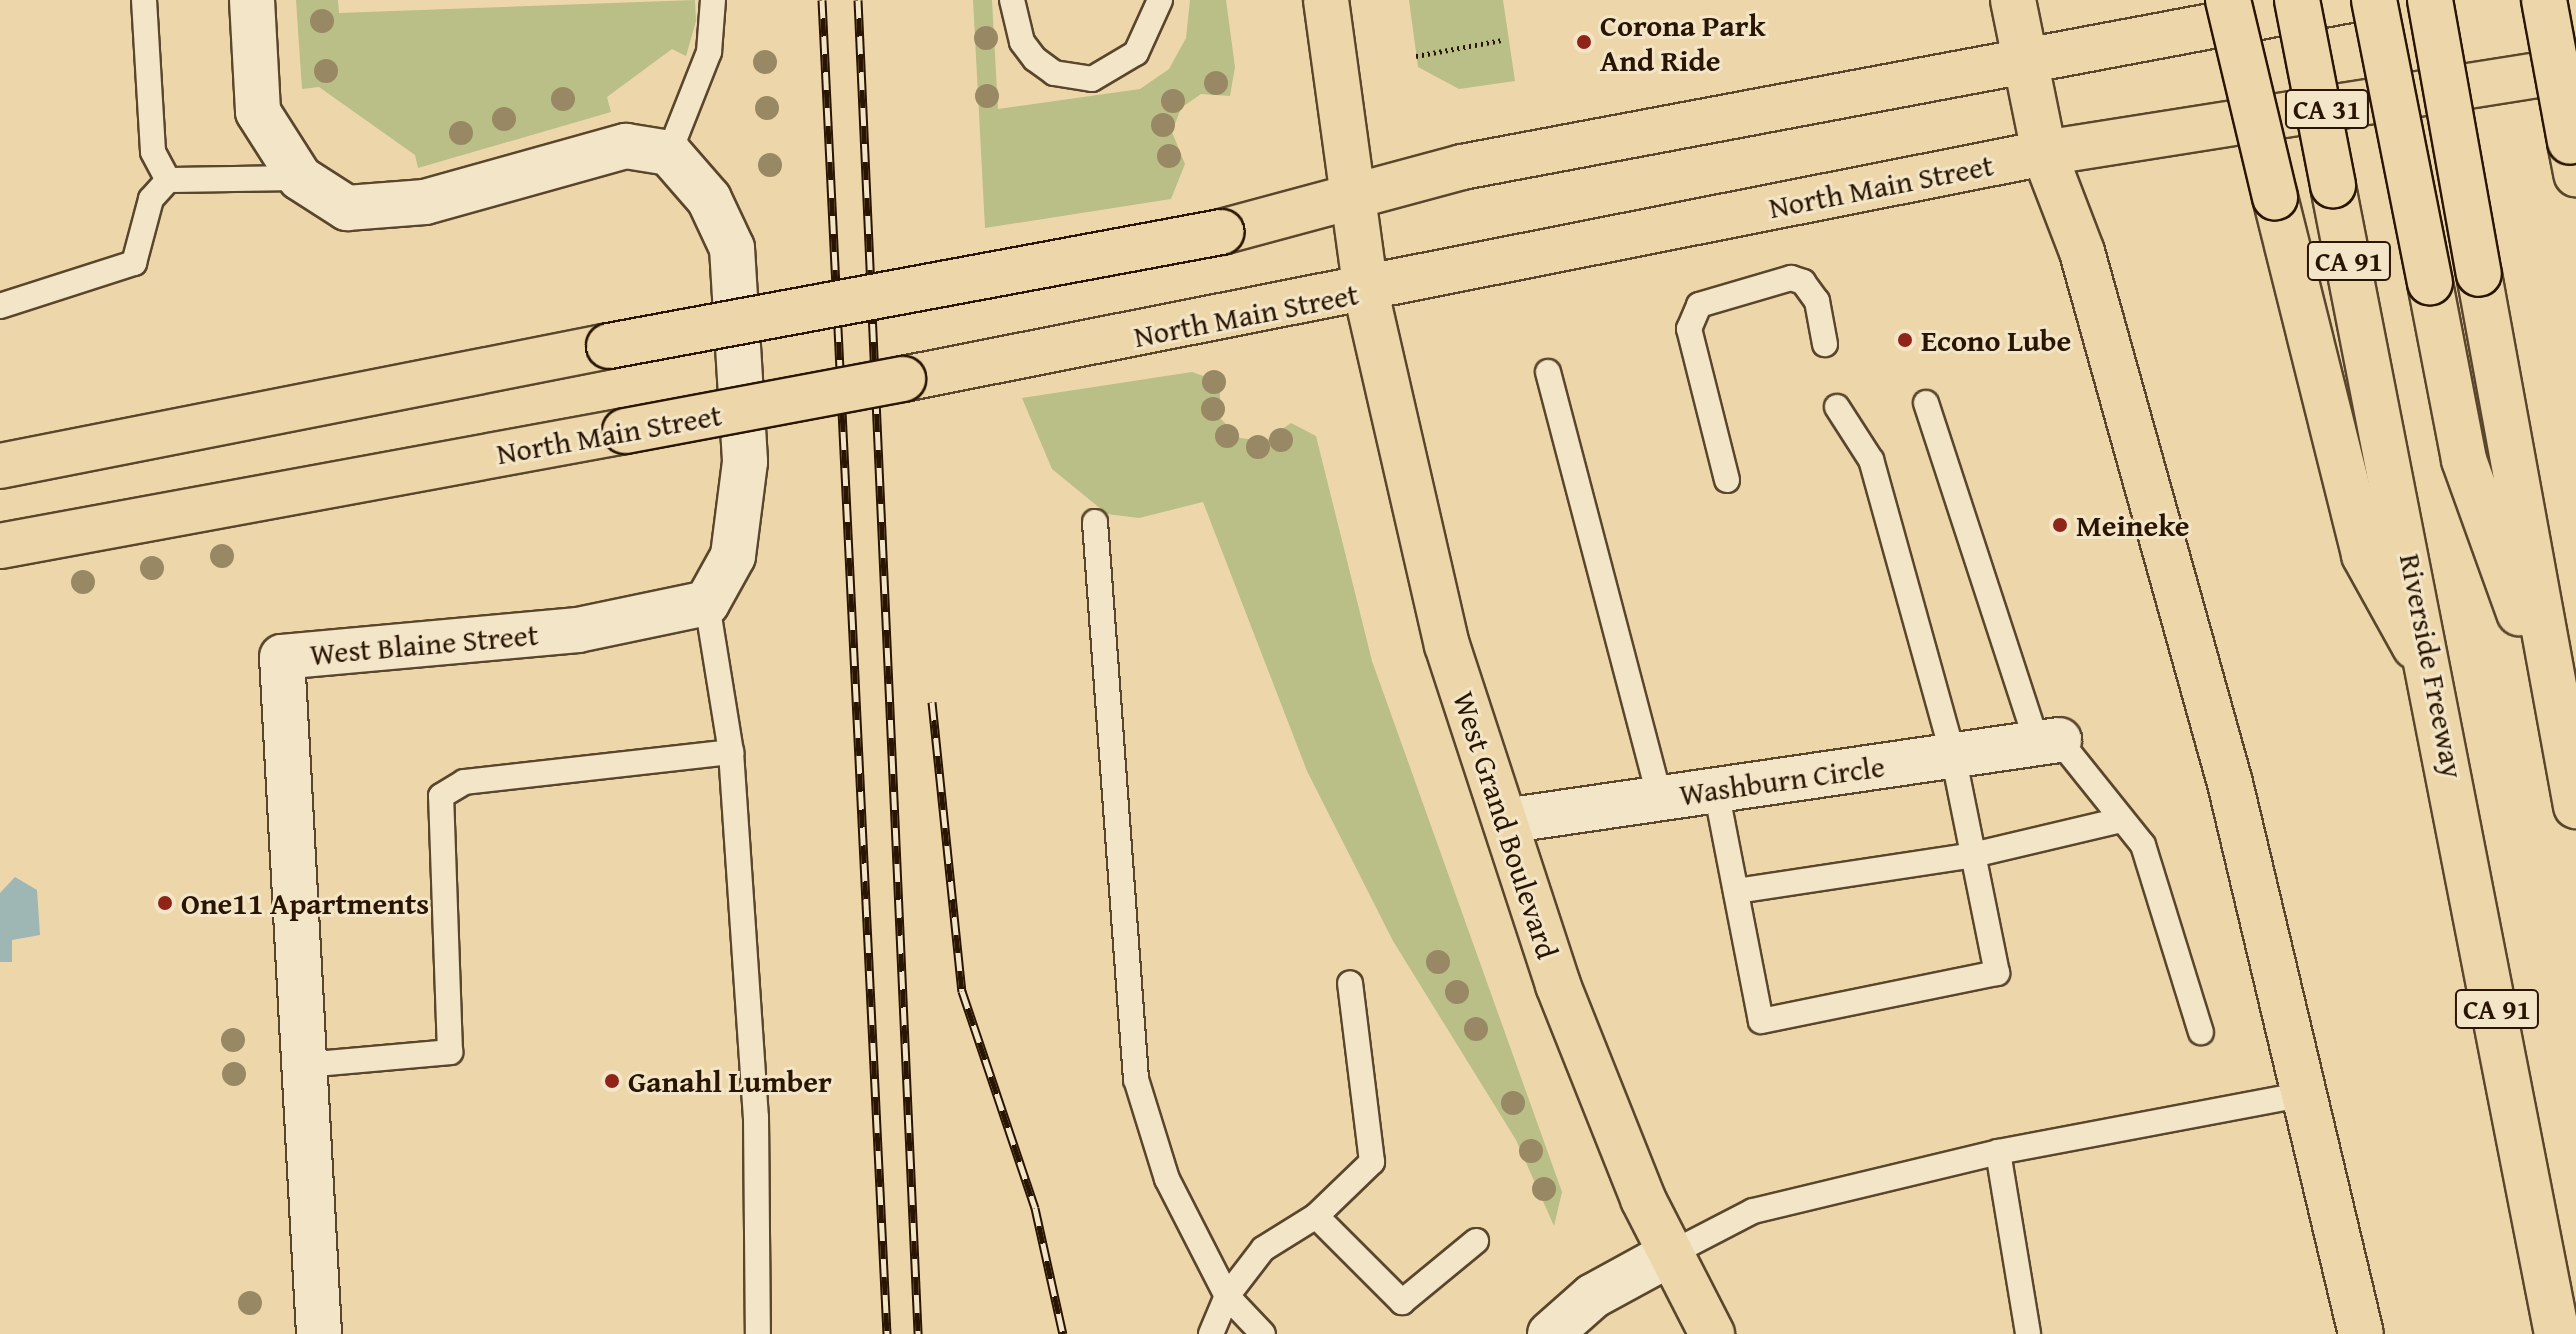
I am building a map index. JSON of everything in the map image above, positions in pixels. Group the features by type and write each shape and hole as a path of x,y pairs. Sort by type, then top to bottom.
{"main road":[{"name":"West Grand Boulevard","path":"1326,0 1366,292 1447,645 1558,985 1672,1253 1712,1334"},
{"path":"2013,0 2044,153 2082,252 2209,707 2361,1334"},
{"path":"2228,0 2364,555 2436,684"},
{"name":"Riverside Freeway","path":"2297,0 2436,684 2557,1334"},
{"path":"0,466 609,346 1221,232 1351,200 1462,167 2349,0"},
{"path":"2374,0 2464,460 2562,732"},
{"path":"2430,0 2576,806"},
{"path":"2544,0 2573,158"},
{"name":"North Main Street","path":"0,546 1366,292 2044,153 2576,69"}],"street":[{"path":"252,0 258,112 300,178 347,208 425,202 626,146 669,153 709,199 732,248 745,462 733,556 707,603"},
{"name":"West Blaine Street","path":"319,1334 282,657 578,630 707,603"},
{"name":"Washburn Circle","path":"1505,821 2048,741"},
{"path":"1550,1334 1593,1296 1672,1253"}],"lane":[{"path":"144,0 153,152 168,180"},
{"path":"669,153 709,52 713,0"},
{"path":"1012,0 1022,42 1035,59 1054,73 1092,79 1136,53 1160,0"},
{"path":"0,306 134,263 151,199 168,180 300,178"},
{"path":"1727,480 1689,329 1699,305 1778,281 1803,282 1817,301 1825,344"},
{"path":"1548,372 1660,798"},
{"path":"1926,403 2048,741 2143,845 2201,1032"},
{"path":"1716,790 1761,1021 1997,973 1953,755 1871,460 1837,407"},
{"path":"1095,522 1136,1079 1167,1179 1227,1296 1263,1334"},
{"path":"707,603 731,752 756,1117 758,1334"},
{"path":"305,1065 450,1052 441,796 464,782 731,752"},
{"path":"1736,891 1973,855 2121,820"},
{"path":"1211,1334 1227,1296 1263,1249 1316,1216 1372,1162 1350,983"},
{"path":"1672,1253 1753,1211 1998,1152 2305,1094"},
{"path":"1998,1152 2028,1334"},
{"path":"1316,1216 1402,1302 1476,1241"}],"path":[{"path":"1416,56 1502,40"}],"green space":[{"path":"296,0 338,0 339,13 695,0 696,21 686,56 672,49 607,97 611,112 418,168 415,155 319,87 302,89"},
{"path":"973,0 992,0 998,109 1140,89 1169,69 1186,38 1190,0 1226,0 1235,67 1230,96 1201,94 1181,108 1172,132 1185,164 1171,199 985,228"},
{"path":"1409,0 1503,0 1515,81 1459,89 1418,67"},
{"path":"1192,372 1220,382 1220,418 1240,438 1265,441 1291,423 1316,436 1372,661 1562,1192 1554,1226 1516,1140 1393,941 1307,771 1203,502 1139,518 1107,514 1052,469 1022,398"}],"water":[{"path":"15,877 37,890 40,935 12,940 12,962 0,962 0,893"}],"railway":[{"path":"822,0 887,1334"},
{"path":"858,0 918,1334"},
{"path":"932,702 962,991 1035,1208 1063,1334"}],"place":[{"name":"Corona Park And Ride","path":"1584,42"},
{"name":"Econo Lube","path":"1905,340"},
{"name":"Meineke","path":"2060,525"},
{"name":"One11 Apartments","path":"165,903"},
{"name":"Ganahl Lumber","path":"612,1081"}]}
